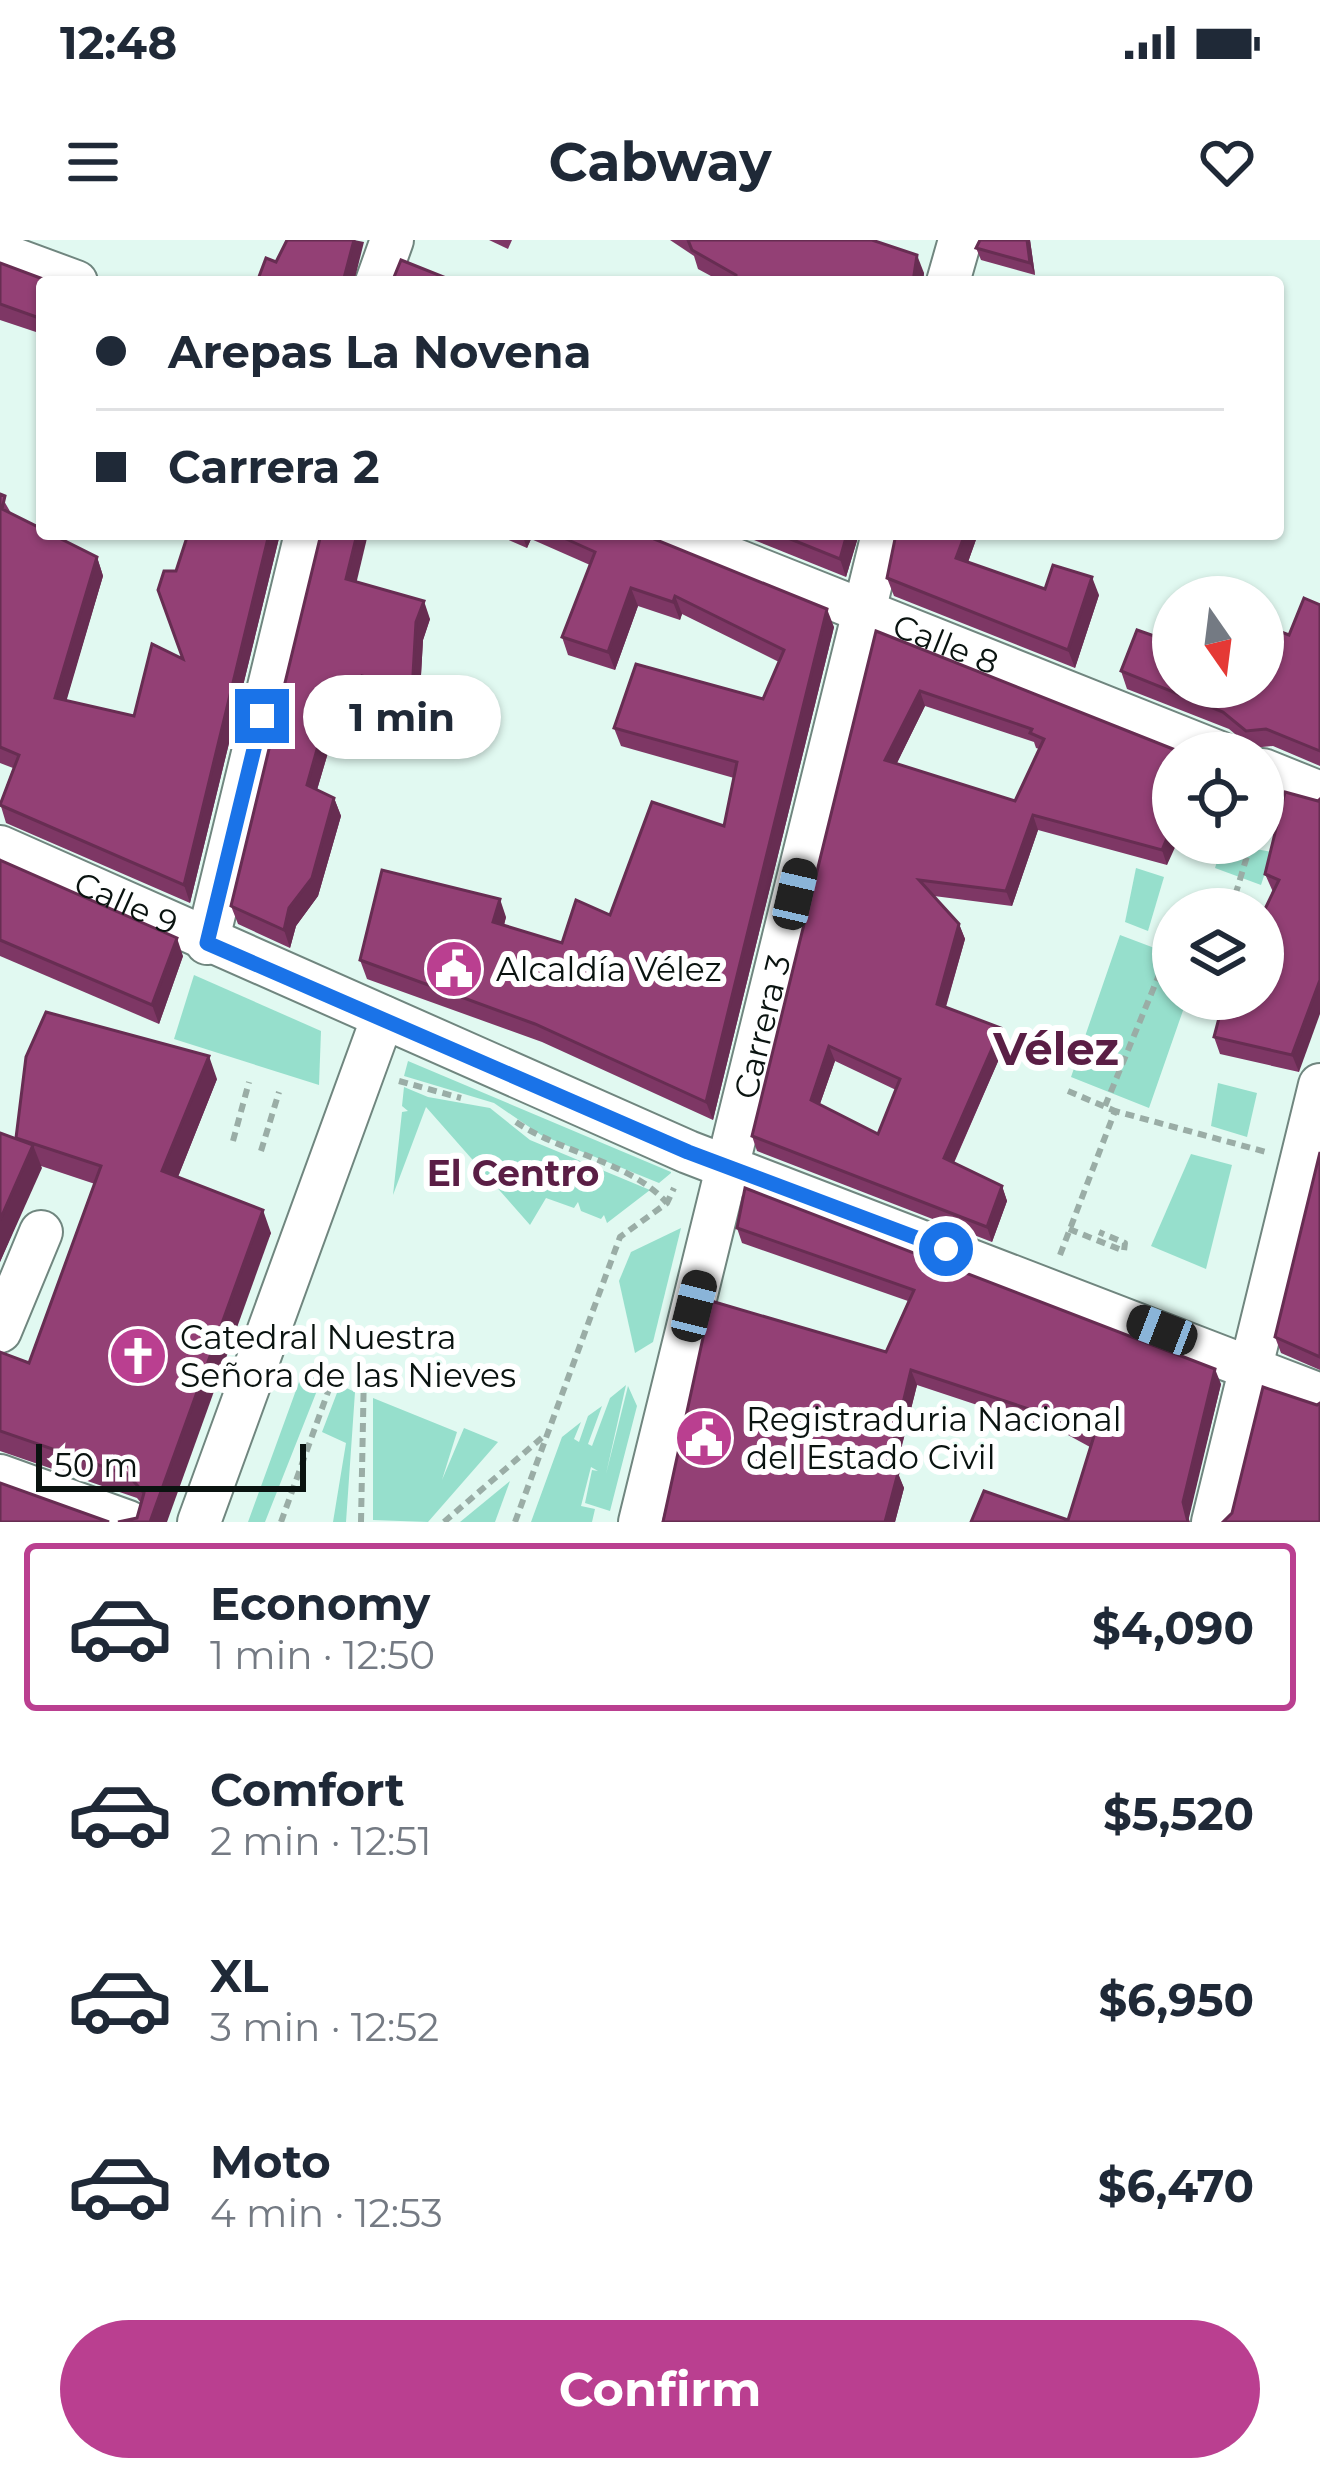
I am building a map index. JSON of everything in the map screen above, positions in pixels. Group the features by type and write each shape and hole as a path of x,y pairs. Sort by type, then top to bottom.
{"street":[{"path":"379,276 392,240"},
{"path":"950,276 960,240"},
{"path":"0,254 60,276"},
{"path":"207,943 305,540"},
{"name":"Calle 8","path":"686,540 1168,732"},
{"name":"Carrera 3","path":"640,1522 881,540"},
{"path":"1284,778 1320,793"},
{"name":"Calle 9","path":"0,848 207,943 728,1166 1248,1363 1320,1395"},
{"path":"199,1522 383,1017"},
{"path":"1213,1522 1248,1363 1320,1085"},
{"path":"0,1331 41,1232"},
{"path":"0,1475 63,1511 128,1522"}],"path":[{"path":"1105,1106 1152,991"},
{"path":"364,1068 471,1100"},
{"path":"233,1141 250,1082"},
{"path":"1068,1091 1114,1111 1285,1157"},
{"path":"261,1151 279,1092"},
{"path":"1053,1275 1114,1111"},
{"path":"508,1116 541,1138 653,1187 667,1203 686,1212"},
{"path":"514,1522 620,1237 667,1203 680,1173"},
{"path":"1070,1229 1124,1251 1125,1243 1099,1232"},
{"path":"361,1522 364,1370"},
{"path":"281,1522 333,1378"},
{"path":"444,1522 548,1432"}],"green space":[{"path":"1216,864 1268,864 1261,885 1215,868"},
{"path":"1136,868 1164,877 1161,888 1152,888 1148,931 1125,922"},
{"path":"1120,935 1152,947 1152,1020 1180,1020 1149,1108 1071,1077"},
{"path":"194,975 321,1031 319,1085 174,1039"},
{"path":"408,1061 671,1173 659,1183 541,1135 494,1103 404,1076"},
{"path":"1218,1083 1257,1093 1247,1137 1211,1126"},
{"path":"404,1087 428,1097 490,1108 530,1140 650,1190 607,1223 604,1215 601,1219 581,1211 578,1202 574,1208 546,1198 530,1225 426,1107 393,1195 402,1112 408,1111 402,1106"},
{"path":"1191,1154 1232,1165 1206,1269 1151,1246"},
{"path":"681,1228 653,1342 635,1353 619,1281 631,1252"},
{"path":"303,1371 322,1378 265,1522 248,1522"},
{"path":"340,1385 355,1392 346,1522 333,1522 346,1443 322,1432"},
{"path":"626,1385 606,1474 628,1386 637,1406 610,1511 585,1503 592,1470 598,1471 591,1467 581,1506 595,1509 592,1522 531,1522 562,1437 581,1422 574,1439 579,1442 588,1416 602,1406 588,1444 592,1446 610,1398"},
{"path":"373,1398 457,1432 442,1480 464,1428 498,1442 428,1522 373,1520"},
{"path":"510,1481 495,1522 460,1522"}],"building":[{"path":"287,240 354,240 345,276 259,276 266,258 276,262"},
{"path":"688,240 872,240 917,255 914,276 736,276 692,250"},
{"path":"980,240 1027,240 1030,263 976,248"},
{"path":"401,260 441,276 394,276"},
{"path":"0,263 36,276 36,317 0,304"},
{"path":"0,494 5,496 2,509 36,526 36,540 63,540 97,557 55,698 134,716 152,644 183,659 158,590 164,571 176,571 186,540 268,540 184,885 0,805 19,755 0,747"},
{"path":"320,540 356,540 346,579 424,601 416,622 412,692 362,676 347,727 325,721 307,785 334,798 312,878 289,908 284,930 231,906"},
{"path":"568,540 656,540 827,609 706,1102 535,1024 360,960 382,870 500,899 493,922 562,943 576,900 610,915 652,802 724,826 737,762 614,728 636,664 763,699 784,650 675,596 673,602 631,588 608,652 562,637 595,552"},
{"path":"793,540 845,540 840,559"},
{"path":"895,540 963,540 956,558 1045,589 1053,565 1092,577 1068,650 887,578"},
{"path":"1304,598 1320,605 1320,751 1284,736 1284,732 1246,731 1213,708 1284,708 1284,633 1289,635"},
{"path":"1137,630 1152,635 1152,683 1121,671"},
{"path":"876,631 1152,741 1152,847 1033,815 1006,891 919,880 959,924 937,1004 1001,1028 944,1158 1002,1186 987,1227 752,1136","holes":["920,691 1032,729 1030,733 1044,739 1015,801 885,760","829,1046 900,1079 878,1134 811,1100"]},
{"path":"1285,792 1320,799 1320,980 1292,1055 1214,1037 1218,1020 1284,1020 1284,888 1275,888 1279,880 1265,874 1267,864 1284,864"},
{"path":"0,860 177,938 152,1005 0,940"},
{"path":"46,1012 209,1056 162,1171 263,1210 150,1522 118,1522 137,1518 144,1493 128,1475 0,1431 0,1352 29,1363 101,1166 16,1138 26,1057"},
{"path":"0,1133 33,1145 0,1220"},
{"path":"1320,1152 1320,1357 1275,1337"},
{"path":"745,1188 1215,1369 1183,1502 1188,1522 971,1522 984,1491 1068,1520 1094,1436 1062,1420 911,1370 889,1461 898,1473 885,1522 663,1522 711,1301 886,1352 914,1290 737,1228"},
{"path":"1263,1387 1320,1403 1320,1522 1223,1522 1232,1513"},
{"path":"0,1483 109,1522 0,1522"}],"place":[{"name":"Alcaldía Vélez","path":"454,969"},
{"name":"Catedral Nuestra Señora de las Nieves","path":"138,1356"},
{"name":"Registraduria Nacional del Estado Civil","path":"704,1438"}],"district":[{"name":"Vélez","path":"1056,1049"},
{"name":"El Centro","path":"513,1173"}],"route":[{"path":"262,716 207,943 688,1152 946,1249"}]}
